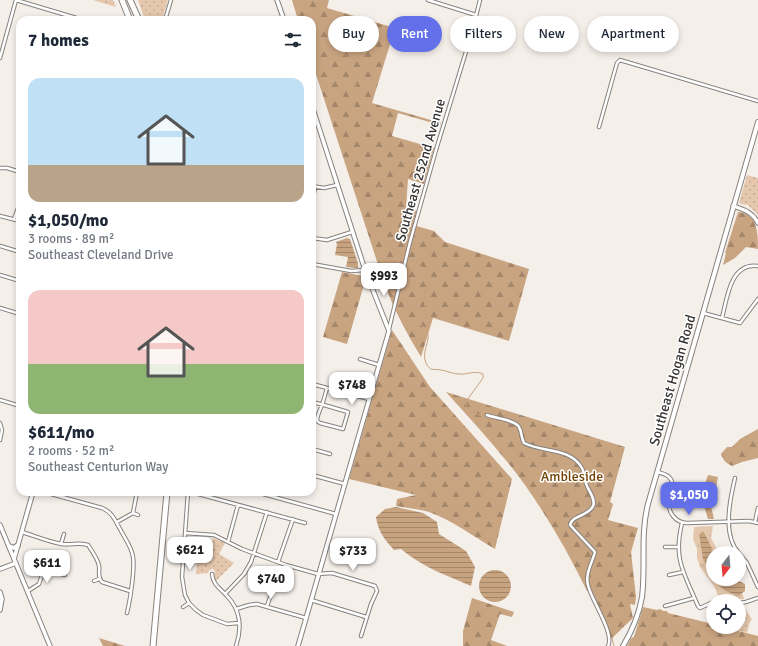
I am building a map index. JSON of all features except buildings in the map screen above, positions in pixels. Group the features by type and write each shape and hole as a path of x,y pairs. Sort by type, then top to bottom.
{"highway":[{"path":"122,0 128,16"},
{"path":"130,0 137,16"},
{"path":"150,646 164,496"},
{"path":"153,646 167,496"}],"main road":[{"name":"Southeast Hogan Road","path":"623,646 634,625 640,604 643,583 645,520 657,472 758,122"},
{"path":"9,546 14,548 18,545"}],"street":[{"path":"0,58 16,0 70,16"},
{"path":"165,16 171,0"},
{"path":"278,0 283,16"},
{"path":"428,0 476,15"},
{"name":"Southeast 252nd Avenue","path":"298,646 378,371 408,251 480,0"},
{"path":"599,127 617,63 620,60 758,101"},
{"path":"316,119 365,270 389,329"},
{"path":"0,168 16,171"},
{"path":"316,186 324,188 337,185"},
{"path":"733,206 749,212 758,223"},
{"path":"0,217 14,219 16,214"},
{"path":"316,239 327,240 352,232"},
{"path":"0,246 16,251"},
{"path":"316,265 351,271 365,270"},
{"path":"722,318 734,277 749,266 758,266"},
{"path":"0,275 16,280"},
{"path":"702,313 740,323 758,299"},
{"path":"0,308 16,313"},
{"path":"360,360 379,365"},
{"path":"316,385 369,399"},
{"path":"316,403 322,405 348,412 343,429 317,421 322,405 327,388"},
{"path":"0,400 16,405"},
{"path":"486,415 514,422 520,428 524,442 532,446 568,455 581,467 584,472 585,481 593,498 594,504 591,509 571,523 572,528 595,552 589,570 587,585 608,630 608,646"},
{"path":"0,423 2,430 0,440"},
{"path":"316,450 330,454"},
{"path":"657,472 667,476 671,480 672,486 669,510 674,517 682,523 756,522 758,508"},
{"path":"316,476 345,484"},
{"path":"734,546 732,543 730,522 730,502 735,478"},
{"path":"15,561 32,496"},
{"path":"58,496 102,508 111,513 117,522 133,557 127,613"},
{"path":"117,522 133,513 136,496"},
{"path":"188,496 182,577 183,587 189,603 196,610 212,619 227,624 239,623"},
{"path":"205,496 305,523"},
{"path":"271,496 336,514"},
{"path":"228,542 238,505"},
{"path":"225,594 248,568 254,554 266,512"},
{"path":"133,513 138,516"},
{"path":"278,562 293,520"},
{"path":"682,523 678,547 683,572 698,606 700,608 706,605"},
{"path":"0,525 50,646"},
{"path":"22,532 62,544 80,542 88,545 100,568 98,575 99,579 106,584 130,591"},
{"path":"185,533 210,535 254,554 278,562 318,574 332,573 374,585 377,589 366,617 361,636"},
{"path":"62,544 64,534"},
{"path":"665,547 678,547"},
{"path":"0,569 15,561"},
{"path":"746,562 758,587"},
{"path":"28,591 41,585 43,572 46,569 65,575"},
{"path":"669,576 683,572"},
{"path":"212,574 214,583 231,600 236,609 239,623 239,637 236,646"},
{"path":"94,581 99,579"},
{"path":"267,606 272,592 271,587"},
{"path":"0,592 2,600 0,610"},
{"path":"665,606 694,598"},
{"path":"746,602 758,598"},
{"path":"311,600 366,617"},
{"path":"183,607 189,603"},
{"path":"236,609 252,604 258,604 306,618"}],"green space":[{"path":"93,0 113,0 116,7"},
{"path":"138,0 168,0 163,16 144,16"},
{"path":"292,0 329,0 327,8 354,16 328,16 328,52 379,52 379,23 387,26 388,52 372,103 441,123 440,125 398,113 392,136 434,148 424,184 408,179 406,208 417,211 413,225 434,231 445,242 529,269 509,341 433,318 421,357 411,340 385,286 316,74 316,16 297,16"},
{"path":"747,175 758,178 758,215 748,205 739,203"},
{"path":"738,212 750,216 756,225 758,249 746,247 735,258 723,265 725,253"},
{"path":"342,272 363,276 365,281 347,344 323,337"},
{"path":"392,330 430,387 512,479 495,549 438,515 396,506 397,499 416,495 349,479"},
{"name":"Ambleside","path":"446,392 625,447 610,502 613,504 608,520 638,528 631,552 636,597 635,605 630,604 633,618 611,639 590,592 587,591 558,537 534,498 497,449"},
{"path":"758,429 758,458 732,466 728,464 721,454 727,447 732,447 740,439"},
{"path":"708,475 718,477 716,488 711,493 709,498 714,519 708,519 701,496"},
{"path":"713,526 711,538 715,546 706,546 706,575 700,567 697,558 697,549 693,539 694,527"},
{"path":"213,538 225,543 219,554 234,563 216,581 214,576 215,572 213,569 209,570 208,573 196,574 198,548 209,550"},
{"path":"714,586 741,586 743,594 717,594"},
{"path":"472,598 514,612 512,617 500,614 491,640 507,646 463,646 463,631"},
{"path":"643,607 657,610 660,609 667,611 668,613 706,622 706,634 746,633 758,636 758,646 627,646 631,638 634,637"},
{"path":"746,610 752,620 750,621 747,633"},
{"path":"99,638 125,646 103,646"}],"shaded area":[{"path":"347,238 350,239 358,263 358,268 346,267 348,257 335,255 336,242"},
{"path":"396,507 423,513 437,522 439,534 466,551 475,567 471,586 426,566 401,549 394,550 382,535 378,527 376,517 385,509"},
{"path":"703,532 705,534 711,546 706,546 706,564 703,559 699,534"},
{"path":"498,570 504,572 509,577 511,586 509,595 504,600 492,602 486,600 481,595 479,583 481,577 486,572"},
{"path":"720,586 745,586 745,591 740,594 735,594"}],"waterway":[{"path":"318,0 318,18 321,25 329,30 334,28 342,29 344,37 342,49 350,61 356,81 354,108 359,113 362,121 366,122 364,144 360,156 354,166 354,173 370,186 377,189 384,181 388,185 383,219 384,236 394,250 408,257 417,265 431,271 429,285 425,292 424,314 421,325 428,334 425,354 427,365 431,369 457,374 476,372 483,374 483,378 467,400 466,406 471,412 490,419 502,432 516,439 524,455 567,477 574,489 587,501 588,503 582,506 580,510 585,533 588,536 610,543 619,555 626,572 625,595 627,599 627,609 622,626 613,636 614,646"}]}
